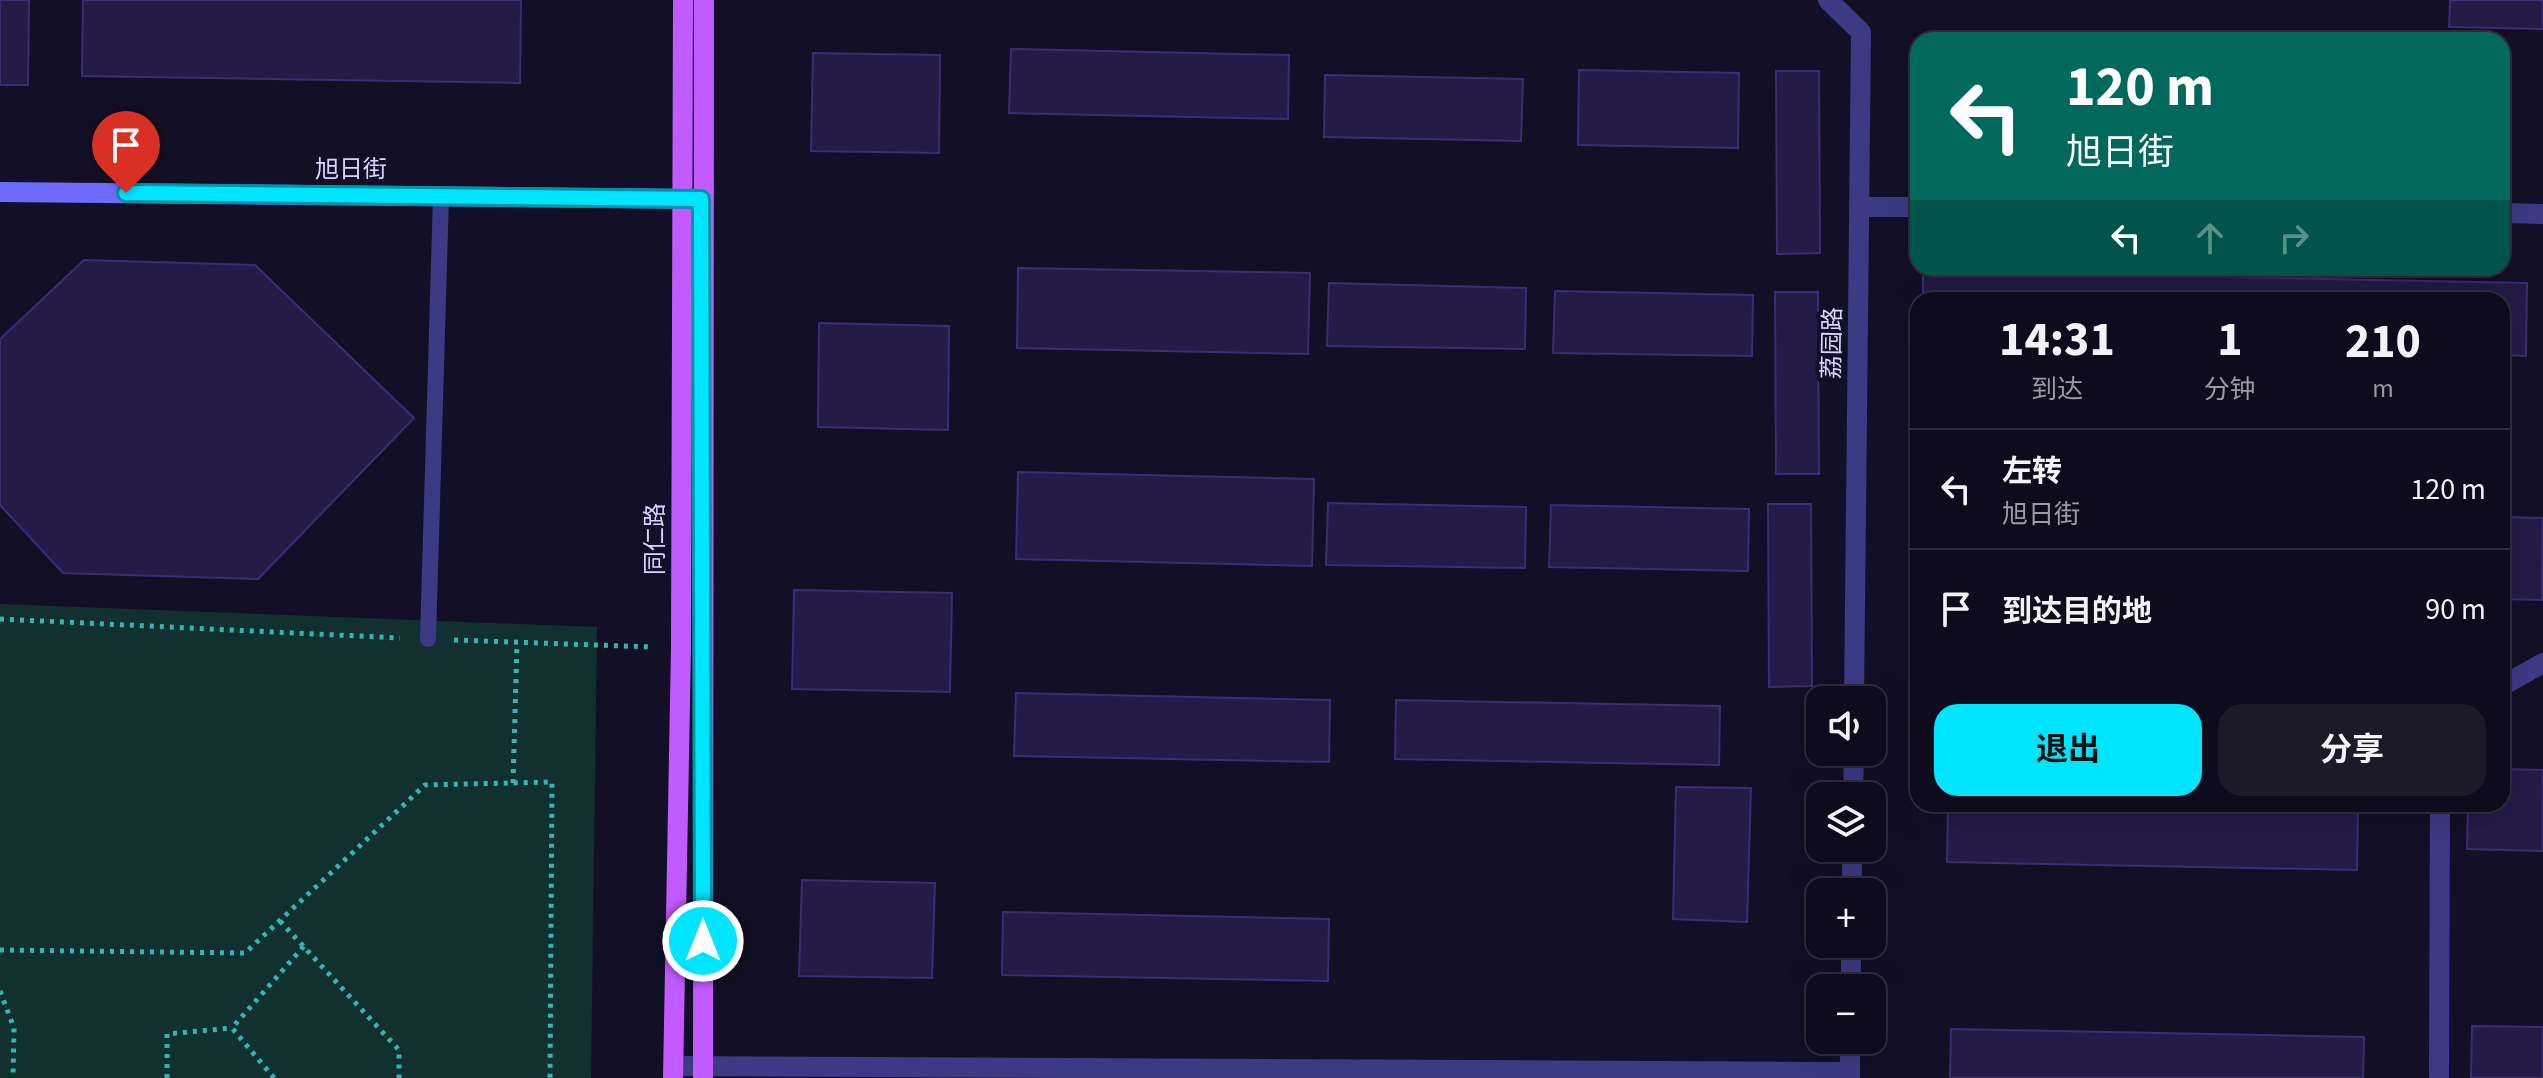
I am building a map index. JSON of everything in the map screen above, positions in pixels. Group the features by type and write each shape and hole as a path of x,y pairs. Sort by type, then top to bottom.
{"main road":[{"name":"同仁路","path":"683,0 692,199 703,1071"},
{"name":"同仁路","path":"674,1072 692,199 704,0"},
{"name":"旭日街","path":"0,192 692,199"}],"street":[{"name":"荔园路","path":"1828,0 1861,32 1854,686"},
{"path":"1860,207 1910,207"},
{"path":"2510,213 2543,214"},
{"path":"2510,682 2543,663"},
{"path":"2439,1078 2440,812"},
{"path":"674,1072 1850,1075 1850,1054"}],"lane":[{"path":"428,639 441,196"}],"path":[{"path":"0,619 681,648"},
{"path":"513,783 517,643"},
{"path":"0,950 245,953 425,785 552,782 550,1078"},
{"path":"280,921 399,1050 399,1078"},
{"path":"167,1078 167,1034 232,1028 304,946"},
{"path":"0,991 14,1028 13,1078"},
{"path":"232,1028 274,1078"}],"green space":[{"path":"0,604 597,627 591,1078 0,1078"}],"building":[{"path":"0,0 29,0 28,85 0,85"},
{"path":"83,0 521,0 520,83 82,76"},
{"path":"2450,0 2543,0 2543,29 2449,27"},
{"path":"1011,49 1289,55 1288,119 1009,113"},
{"path":"813,53 940,55 939,153 811,151"},
{"path":"1579,70 1739,73 1738,148 1578,145"},
{"path":"1776,71 1819,71 1820,253 1777,254"},
{"path":"1325,75 1523,79 1521,141 1324,137"},
{"path":"84,260 255,265 414,418 258,579 63,573 0,505 0,339"},
{"path":"1018,268 1310,273 1308,354 1017,348"},
{"path":"1923,276 2175,276 2527,283 2526,356 2510,355 2510,292 1923,292"},
{"path":"1329,283 1526,288 1525,349 1327,346"},
{"path":"1555,291 1753,295 1752,356 1553,353"},
{"path":"1775,292 1818,292 1819,474 1776,474"},
{"path":"819,323 949,326 948,430 818,427"},
{"path":"1018,472 1314,479 1312,566 1016,559"},
{"path":"1328,503 1526,507 1525,568 1326,565"},
{"path":"1768,504 1811,504 1812,686 1769,687"},
{"path":"1551,505 1749,509 1748,571 1549,567"},
{"path":"2510,517 2543,518 2542,600 2510,599"},
{"path":"794,590 952,593 950,692 792,689"},
{"path":"1016,693 1330,700 1329,762 1014,756"},
{"path":"1396,700 1720,706 1719,765 1395,759"},
{"path":"2510,769 2543,770 2543,851 2467,849 2468,812 2510,812"},
{"path":"1676,787 1751,788 1747,922 1673,919"},
{"path":"1948,812 2358,812 2357,870 1947,862"},
{"path":"802,880 935,883 932,978 799,976"},
{"path":"1003,912 1329,919 1328,981 1002,975"},
{"path":"2472,1026 2543,1027 2543,1078 2471,1078"},
{"path":"1951,1029 2364,1037 2363,1078 1950,1078"}],"route":[{"path":"126,193 701,199 703,941"}]}
